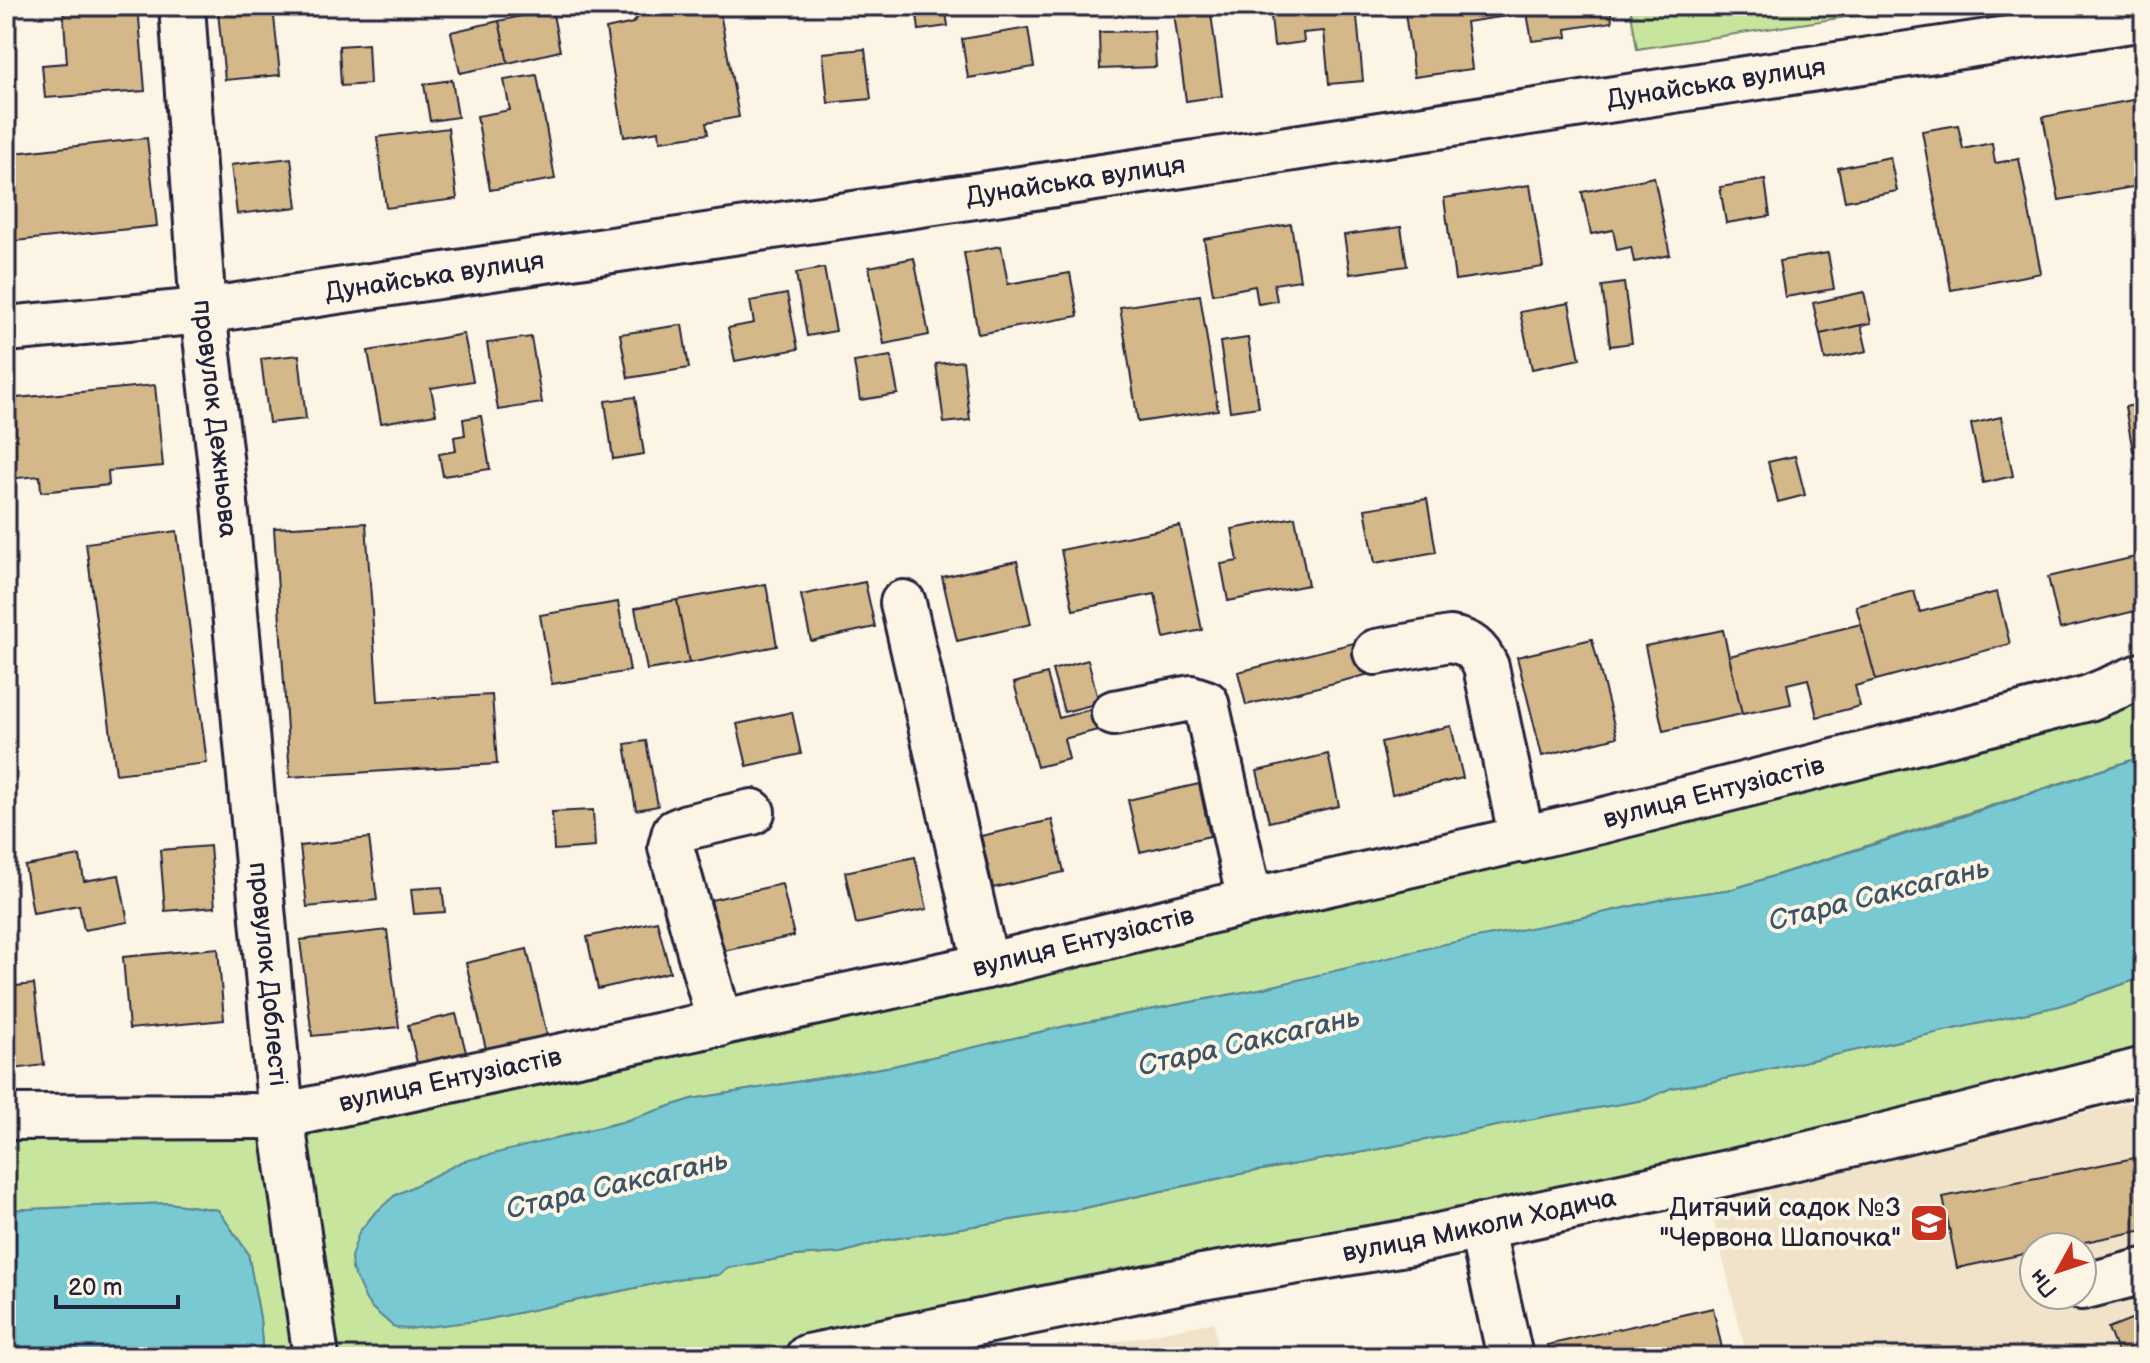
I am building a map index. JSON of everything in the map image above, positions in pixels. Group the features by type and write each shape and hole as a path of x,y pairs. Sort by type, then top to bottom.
{"street":[{"name":"провулок Дежньова","path":"182,6 203,311 224,492 256,831"},
{"name":"Дунайська вулиця","path":"6,329 203,311 2144,18"},
{"path":"903,603 986,966"},
{"path":"1376,652 1450,639 1473,646 1481,655 1522,840"},
{"name":"вулиця Ентузіастів","path":"6,1117 281,1116 986,966 1250,901 1522,840 2089,698 2144,675"},
{"path":"1114,713 1191,698 1206,703 1250,901"},
{"path":"720,1024 671,847 675,832 752,812"},
{"name":"провулок Доблесті","path":"256,831 281,1116 316,1357"},
{"name":"вулиця Миколи Ходича","path":"808,1357 1202,1277 1411,1242 1755,1167 2144,1070"},
{"path":"1481,1226 1510,1357"},
{"path":"2098,1283 2144,1271"}],"shaded area":[{"name":"Дитячий садок №3 \"Червона Шапочка\"","path":"2144,1099 2144,1357 1747,1357 1708,1198"},
{"path":"1214,1322 1218,1357 1041,1357"}],"green space":[{"path":"1630,6 1885,6 1886,11 1637,49"},
{"path":"2144,675 2144,756 1733,889 1669,898 1264,988 1066,1026 893,1066 692,1099 622,1122 559,1137 425,1182 394,1196 485,1320 682,1278 718,1275 728,1268 795,1256 841,1253 886,1240 1080,1209 1245,1173 1645,1100 1670,1088 2059,1006 2144,977 2144,1070 808,1357 263,1357 260,1318 248,1253 218,1210 168,1203 6,1210 6,1116 282,1116"}],"water":[{"name":"Стара Саксагань","path":"2144,756 2144,977 2059,1006 1671,1088 1645,1100 1234,1175 1080,1209 886,1240 841,1253 795,1256 728,1268 718,1275 682,1278 485,1320 395,1328 366,1300 352,1269 351,1257 359,1232 374,1214 394,1196 461,1162 622,1122 692,1099 893,1066 1066,1026 1265,988 1445,944 1669,898 1733,889"},
{"path":"168,1203 218,1210 248,1253 260,1318 263,1357 6,1357 6,1210"}],"building":[{"path":"63,6 138,6 145,91 45,98 42,65 67,63"},
{"path":"647,6 679,6 684,12 719,7 739,117 706,123 708,134 660,141 659,131 624,137 606,29 633,23"},
{"path":"916,6 945,6 948,26 919,30"},
{"path":"1050,6 1089,6 1089,12 1051,16"},
{"path":"1173,6 1210,6 1222,96 1186,101"},
{"path":"1270,6 1356,6 1363,81 1329,84 1324,31 1303,33 1304,42 1274,46"},
{"path":"1404,6 1610,6 1612,22 1566,29 1567,37 1532,41 1527,13 1466,22 1472,69 1414,77"},
{"path":"273,7 280,75 225,80 218,12"},
{"path":"552,9 560,51 508,63 499,21"},
{"path":"499,21 508,63 460,73 451,32"},
{"path":"1028,28 1034,67 968,78 962,39"},
{"path":"1154,31 1156,67 1100,69 1099,32"},
{"path":"368,44 370,84 341,86 339,46"},
{"path":"865,49 871,99 828,103 823,53"},
{"path":"537,75 555,179 490,190 477,116 510,110 504,80"},
{"path":"452,80 458,117 430,121 424,84"},
{"path":"2138,99 2144,128 2144,185 2059,200 2043,117"},
{"path":"1958,125 1963,149 1992,143 1995,163 2019,159 2041,273 1951,290 1922,131"},
{"path":"448,128 457,199 386,208 377,137"},
{"path":"147,138 157,226 6,242 6,154"},
{"path":"1890,157 1897,191 1845,201 1838,168"},
{"path":"291,158 297,207 237,214 231,165"},
{"path":"1654,177 1670,255 1634,262 1631,247 1617,250 1613,230 1591,234 1582,192"},
{"path":"1765,180 1770,216 1726,223 1720,187"},
{"path":"1530,185 1543,267 1455,280 1444,198"},
{"path":"1291,224 1300,280 1274,284 1277,301 1258,304 1255,286 1213,294 1204,239"},
{"path":"1401,227 1407,266 1350,274 1344,235"},
{"path":"1001,246 1008,284 1070,273 1078,316 978,334 964,253"},
{"path":"1828,253 1834,289 1785,297 1779,261"},
{"path":"914,258 929,335 884,344 869,267"},
{"path":"824,268 836,331 807,336 796,273"},
{"path":"1624,283 1632,343 1610,346 1602,286"},
{"path":"1864,292 1871,323 1820,334 1813,303"},
{"path":"787,294 798,349 735,361 728,328 754,323 750,301"},
{"path":"1200,295 1218,410 1138,422 1120,307"},
{"path":"1569,303 1580,359 1532,369 1520,312"},
{"path":"682,325 689,368 628,378 620,334"},
{"path":"1861,325 1867,351 1825,360 1820,334"},
{"path":"464,334 473,381 431,388 436,414 381,423 368,351"},
{"path":"531,337 542,403 498,410 487,343"},
{"path":"1248,338 1259,407 1230,411 1220,342"},
{"path":"299,355 306,419 269,423 261,359"},
{"path":"891,356 898,394 860,400 854,362"},
{"path":"963,361 970,420 944,423 936,364"},
{"path":"155,385 163,466 108,471 109,485 41,492 40,476 6,479 6,399"},
{"path":"635,397 644,454 613,459 605,401"},
{"path":"2144,403 2144,449 2133,451 2125,407"},
{"path":"481,416 490,469 443,476 439,454 456,451 454,437 465,435 463,419"},
{"path":"2001,417 2013,476 1983,483 1971,424"},
{"path":"1795,456 1805,495 1778,502 1768,462"},
{"path":"1427,499 1436,552 1375,563 1365,509"},
{"path":"1295,517 1308,585 1228,601 1221,564 1238,561 1232,529"},
{"path":"366,523 378,701 492,695 497,764 290,777 274,528"},
{"path":"1180,526 1202,630 1164,638 1155,594 1073,610 1061,550"},
{"path":"177,531 207,763 116,774 86,543"},
{"path":"2144,555 2144,609 2060,629 2048,577"},
{"path":"1017,561 1031,624 957,641 942,577"},
{"path":"865,582 875,627 811,641 801,595"},
{"path":"766,584 777,646 689,663 677,600"},
{"path":"1914,591 1920,612 1997,592 2010,644 1876,680 1856,606"},
{"path":"677,600 689,663 647,670 635,608"},
{"path":"618,602 630,671 552,684 540,615"},
{"path":"1861,624 1876,680 1855,686 1860,706 1817,717 1808,679 1787,684 1791,704 1742,714 1729,656"},
{"path":"1723,630 1742,714 1663,731 1645,646"},
{"path":"1592,639 1617,737 1542,756 1517,657"},
{"path":"1362,641 1370,674 1246,705 1238,672"},
{"path":"1088,660 1099,703 1064,712 1052,670"},
{"path":"1047,674 1059,718 1096,708 1101,729 1064,739 1069,759 1037,767 1014,683"},
{"path":"792,712 801,754 747,766 737,724"},
{"path":"1451,726 1463,778 1392,794 1381,742"},
{"path":"646,741 658,806 636,810 625,744"},
{"path":"1328,754 1339,806 1269,822 1257,771"},
{"path":"1199,784 1210,836 1140,852 1128,800"},
{"path":"593,810 595,847 554,850 552,812"},
{"path":"1052,820 1064,872 993,888 981,836"},
{"path":"369,838 377,900 307,907 300,846"},
{"path":"210,846 215,907 165,911 160,850"},
{"path":"80,856 84,881 119,875 128,922 84,930 79,905 33,913 25,866"},
{"path":"915,857 927,909 856,924 845,872"},
{"path":"782,884 794,936 723,951 711,900"},
{"path":"442,887 445,912 414,914 411,889"},
{"path":"657,921 670,972 598,989 587,937"},
{"path":"387,930 399,1027 312,1036 300,940"},
{"path":"218,948 224,1020 129,1029 123,957"},
{"path":"527,949 547,1035 486,1049 466,963"},
{"path":"34,984 44,1065 14,1069 6,987"},
{"path":"456,1014 466,1052 417,1063 408,1025"},
{"path":"2144,1156 2144,1230 2098,1239 2098,1231 2018,1231 2018,1255 1957,1268 1943,1197"},
{"path":"1713,1308 1724,1357 1550,1357 1547,1345"},
{"path":"2144,1314 2144,1356 2119,1357 2108,1328"}],"place":[{"name":"Дитячий садок №3 \"Червона Шапочка\"","path":"1929,1223"}]}
